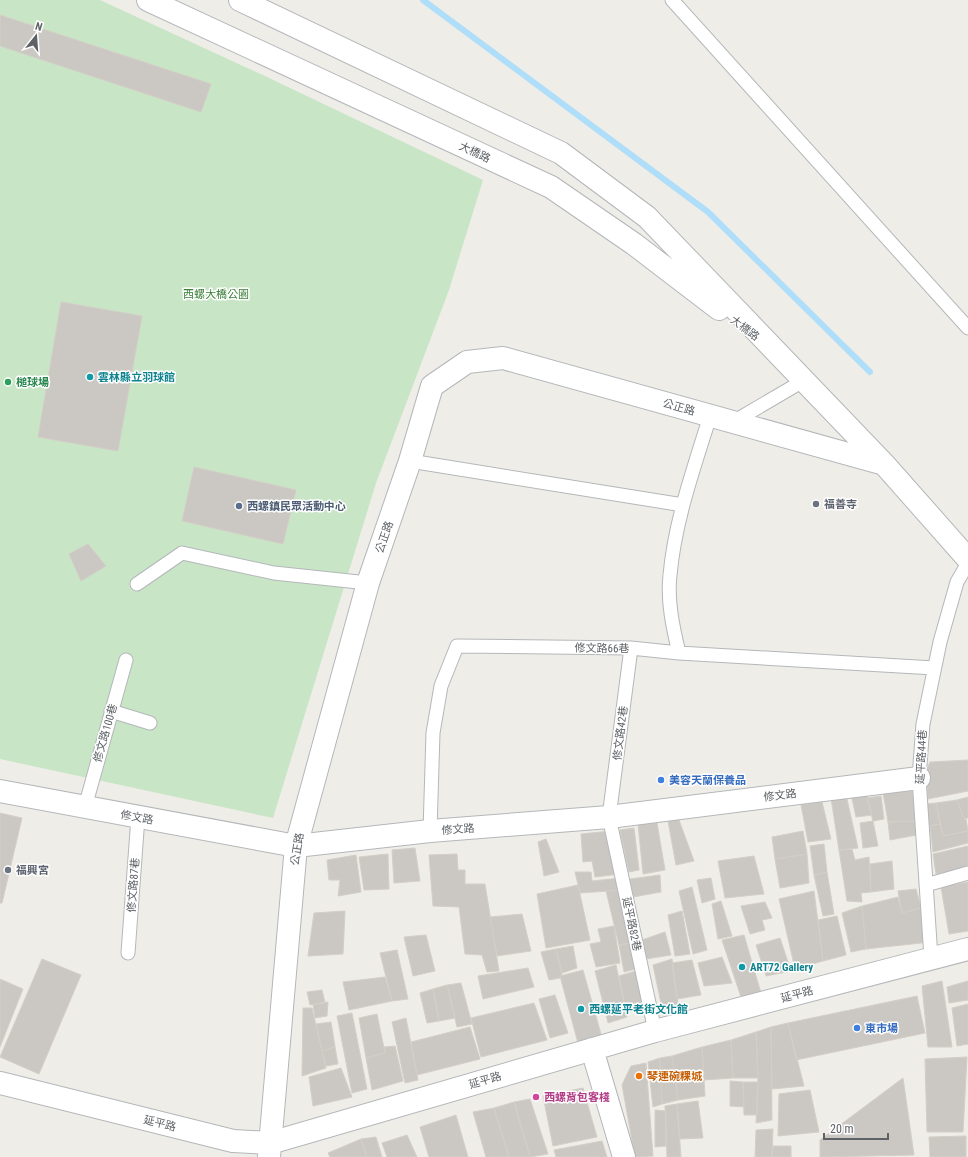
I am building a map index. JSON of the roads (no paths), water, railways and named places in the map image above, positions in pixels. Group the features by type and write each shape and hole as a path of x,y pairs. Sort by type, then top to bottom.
{"street":[{"name":"大橋路","path":"148,0 551,187 634,244 774,351"},
{"name":"大橋路","path":"240,0 561,153 647,217 884,464 968,558"},
{"name":"公正路","path":"270,1150 296,846 368,583 410,461 432,386 467,362 503,358 884,464"},
{"name":"修文路","path":"0,791 296,846 430,831 609,817 919,778"},
{"name":"延平路","path":"0,1083 270,1150 592,1049 655,1031 968,949"},
{"path":"592,1049 624,1157"}],"lane":[{"path":"672,0 968,328"},
{"path":"733,422 803,381"},
{"path":"679,653 672,622 670,575 683,505 710,416"},
{"path":"410,461 683,505"},
{"path":"137,584 182,553 274,573 368,583"},
{"name":"延平路44巷","path":"931,958 919,778 923,724 940,642 957,582 968,563"},
{"name":"修文路66巷","path":"430,831 433,733 441,686 457,646 631,648 679,653 934,668"},
{"name":"修文路42巷","path":"609,817 631,648"},
{"name":"修文路100巷","path":"85,807 126,660"},
{"path":"111,712 150,723"},
{"name":"修文路87巷","path":"128,953 138,816"},
{"name":"延平路82巷","path":"609,817 655,1031"},
{"path":"926,884 968,873"}],"waterway":[{"path":"423,0 708,212 870,372"}],"place":[{"name":"雲林縣立羽球館","path":"90,377"},
{"name":"槌球場","path":"8,382"},
{"name":"福善寺","path":"816,504"},
{"name":"西螺鎮民眾活動中心","path":"239,506"},
{"name":"美容天蘭保養品","path":"661,780"},
{"name":"福興宮","path":"8,870"},
{"name":"ART72 Gallery","path":"742,967"},
{"name":"西螺延平老街文化館","path":"581,1009"},
{"name":"東市場","path":"857,1028"},
{"name":"琴連碗粿城","path":"639,1076"},
{"name":"西螺背包客棧","path":"536,1097"}],"park label":[{"name":"西螺大橋公園","path":"216,294"}]}
